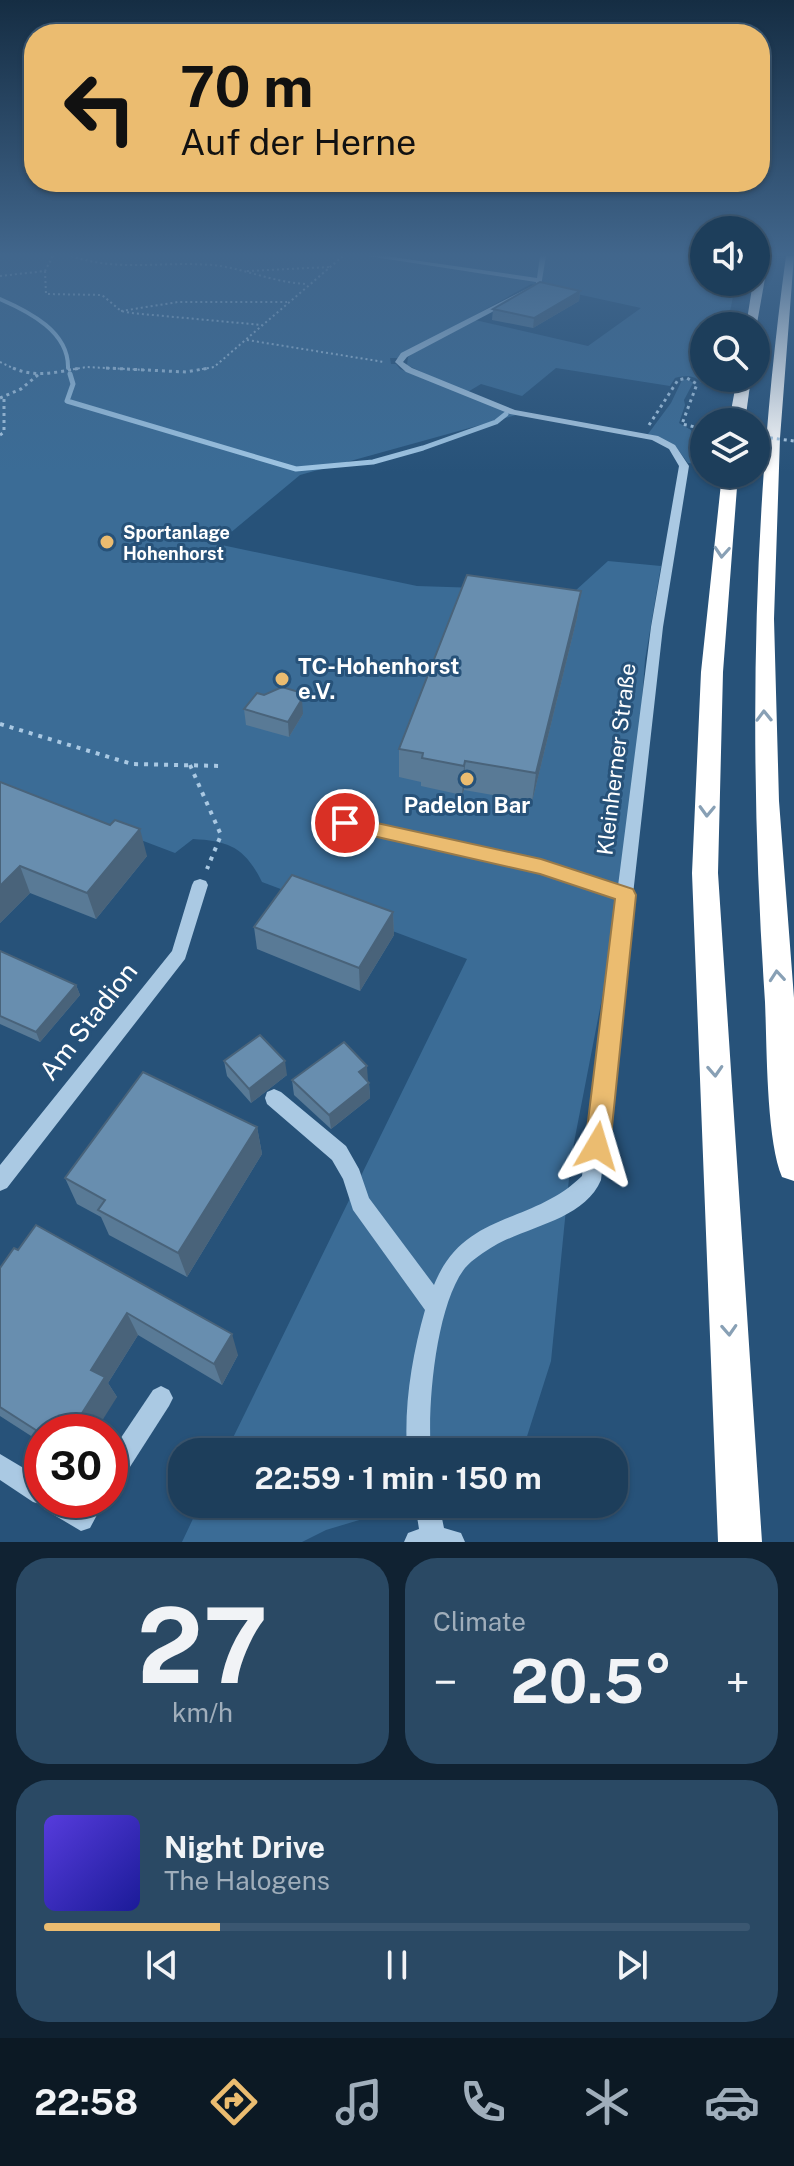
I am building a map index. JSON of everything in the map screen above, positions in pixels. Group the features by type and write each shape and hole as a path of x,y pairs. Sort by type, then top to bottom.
{"highway":[{"path":"783,328 772,419 763,652 766,835 794,1165"},
{"path":"729,488 712,672 705,873 740,1540"}],"street":[{"path":"399,362 404,355 456,328"},
{"name":"Kleinherner Straße","path":"399,362 409,370 513,412 643,434 672,447 684,466 657,627 591,1180 574,1200 489,1237 457,1262 436,1306 421,1386 419,1438"},
{"path":"345,823 541,867 626,895"},
{"name":"Am Stadion","path":"0,1181 179,954 200,885"},
{"path":"274,1098 339,1153 352,1176 360,1203 436,1306"},
{"path":"128,1448 161,1398"},
{"path":"0,1466 24,1481"},
{"path":"430,1518 434,1541"}],"path":[{"path":"0,362 24,373 39,374 111,367 198,372 214,367 259,328"},
{"path":"247,340 369,362 399,362"},
{"path":"0,435 4,432 2,398 32,382 39,374"},
{"path":"643,434 678,380 687,378 696,380 697,384 682,424 690,428"},
{"path":"770,438 794,441"},
{"path":"0,724 132,764 223,766"},
{"path":"190,765 221,835 200,885"}],"shaded area":[{"path":"0,328 452,328 398,358 390,358 391,364 516,415 300,475 217,544 417,586 575,591 608,561 661,566 645,660 639,741 615,931 571,1158 551,1361 526,1438 233,1438 467,959 262,882 249,861 227,845 193,839 175,853 67,812 0,794"},
{"path":"460,328 510,328 588,346 613,328 690,328 690,377 675,378 670,386 556,368 522,396 481,384 466,393 407,365 408,357 412,354"},
{"path":"682,380 690,381 679,423 690,429 690,463 676,447 648,434 671,403"},
{"path":"193,1518 366,1518 326,1530 302,1542 182,1542"}],"building":[{"path":"467,575 581,591 536,773 465,761 464,766 422,758 423,753 399,749"},
{"path":"282,687 299,692 302,699 288,722 244,709 257,693 264,695"},
{"path":"0,782 110,825 115,820 140,829 87,893 20,866 0,886"},
{"path":"292,875 393,912 359,968 254,927"},
{"path":"0,951 76,985 36,1032 0,1016"},
{"path":"260,1035 285,1061 249,1089 224,1061"},
{"path":"344,1042 367,1066 359,1072 369,1083 329,1115 292,1080"},
{"path":"143,1072 257,1127 178,1253 98,1210 105,1200 65,1178"},
{"path":"36,1225 232,1334 214,1364 127,1313 91,1370 105,1377 81,1414 24,1414 24,1422 0,1407 0,1268 14,1248 18,1250"}],"waterway":[{"path":"49,328 62,344 68,368"},
{"path":"70,374 73,384 67,401 296,469 373,462 496,422 506,414"}],"place":[{"name":"Sportanlage Hohenhorst","path":"107,542"},
{"name":"TC-Hohenhorst e.V.","path":"282,679"},
{"name":"Padelon Bar","path":"467,779"}],"route":[{"path":"345,823 541,867 626,895 597,1146"}]}
